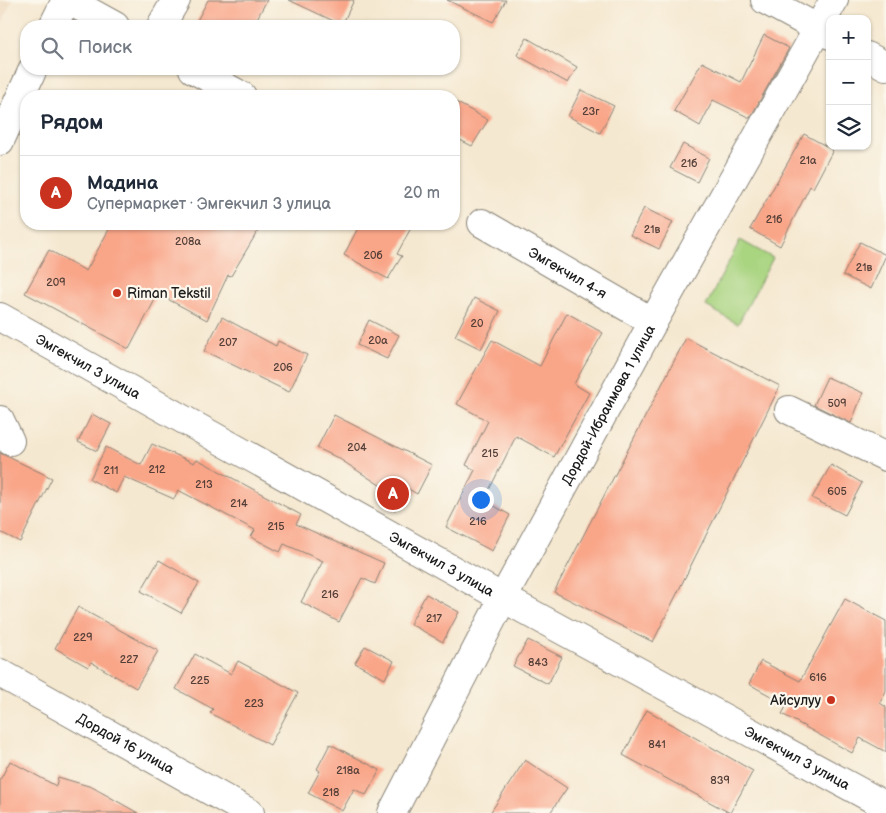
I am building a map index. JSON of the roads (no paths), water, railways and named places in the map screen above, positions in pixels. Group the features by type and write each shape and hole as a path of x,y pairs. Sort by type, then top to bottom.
{"street":[{"path":"56,20 67,0 104,20"},
{"path":"164,20 176,0"},
{"path":"765,0 824,32"},
{"name":"Дордой-Ибраимова 1 улица","path":"392,813 503,598 653,322 824,32 834,0"},
{"path":"871,58 886,66"},
{"path":"23,90 30,75"},
{"path":"203,75 231,90"},
{"path":"0,141 20,97"},
{"name":"Эмгекчил 4-я","path":"482,223 653,322"},
{"name":"Эмгекчил 3 улица","path":"0,317 503,598 886,806"},
{"path":"789,410 886,457"},
{"name":"Дордой 16 улица","path":"0,674 250,813"}],"place":[{"name":"Riman Tekstil","path":"117,293"},
{"name":"Мадина","path":"393,494"},
{"name":"Айсулуу","path":"831,700"}]}
